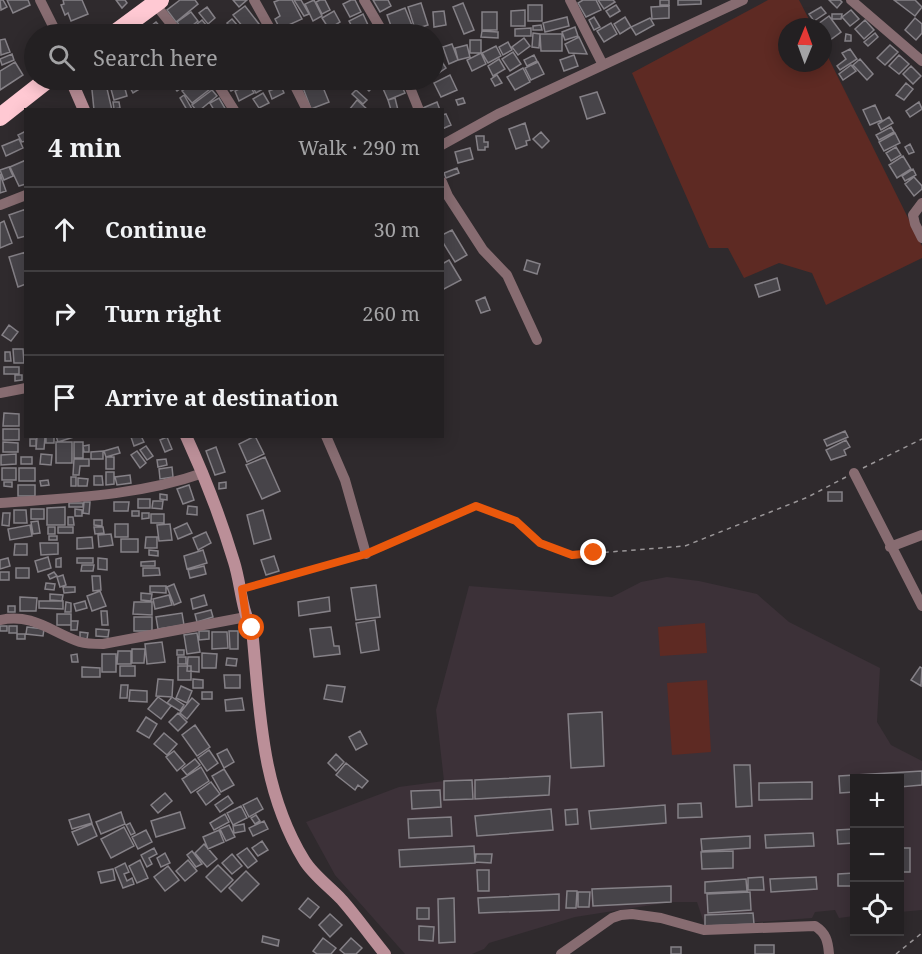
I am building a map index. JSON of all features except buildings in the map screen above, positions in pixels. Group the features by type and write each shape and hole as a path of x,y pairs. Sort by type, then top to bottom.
{"highway":[{"path":"128,24 158,2"},
{"path":"0,117 34,90"}],"street":[{"path":"40,0 52,24"},
{"path":"254,0 267,24"},
{"path":"364,0 378,24"},
{"path":"570,0 603,65"},
{"path":"444,144 498,114 743,0"},
{"path":"850,0 922,61"},
{"path":"158,2 172,24"},
{"path":"75,90 83,108"},
{"path":"221,90 233,108"},
{"path":"297,90 306,108"},
{"path":"411,90 418,108"},
{"path":"444,187 483,250 507,275 537,339"},
{"path":"0,205 24,196"},
{"path":"922,202 913,214 922,238"},
{"path":"0,393 24,388"},
{"path":"187,438 203,473 228,543 242,589 246,617 252,628 268,772 281,814 305,862 343,901 385,954"},
{"path":"327,438 345,480 366,554"},
{"path":"0,503 115,492 173,483 203,473"},
{"path":"854,473 922,606"},
{"path":"890,547 922,535"},
{"path":"0,620 23,618 42,623 80,642 103,644 246,617"},
{"path":"561,954 612,918 632,914 661,918 704,930 814,926 824,931 829,954"}],"path":[{"path":"242,589 366,554 476,506 516,521 540,543 572,555 685,546 808,497 922,439"},
{"path":"896,954 922,933"}],"shaded area":[{"path":"768,0 799,0 808,18 778,18 778,72 832,72 832,65 922,246 922,258 826,305 812,273 779,263 744,278 728,248 709,248 632,73"},
{"path":"667,577 699,581 757,594 789,622 880,668 877,722 891,745 922,761 922,910 904,912 904,774 850,774 850,917 839,918 835,910 815,912 812,918 705,926 697,902 671,902 575,917 489,943 484,949 472,954 405,954 335,875 306,822 399,787 444,781 436,710 469,586 612,597 641,582"},
{"path":"705,623 707,653 660,656 658,627"},
{"path":"707,680 711,752 672,755 667,683"}],"route":[{"path":"252,628 246,617 242,589 366,554 476,506 516,521 540,543 572,555 594,553"}]}
